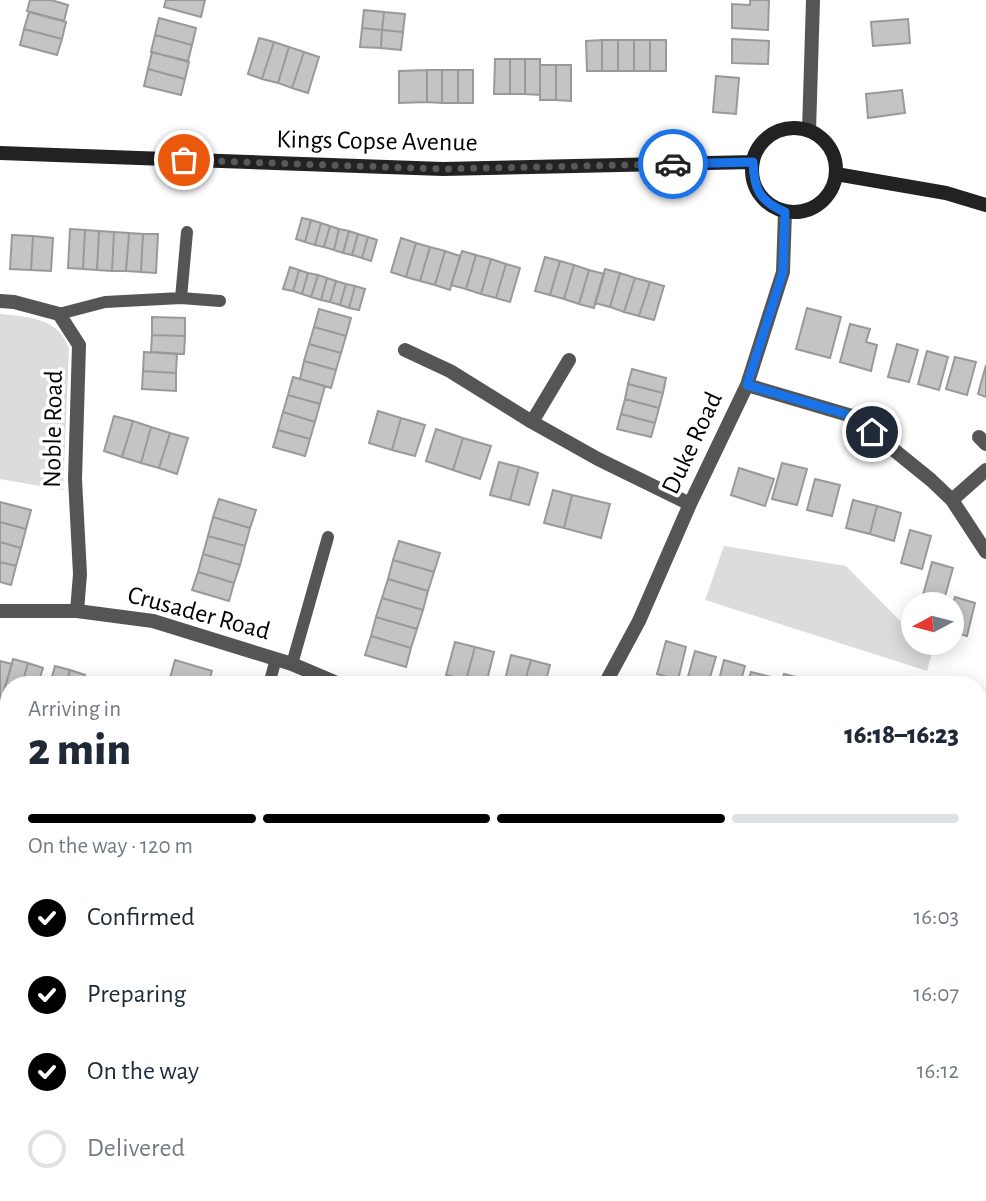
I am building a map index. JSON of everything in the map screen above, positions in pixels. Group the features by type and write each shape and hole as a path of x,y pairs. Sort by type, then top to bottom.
{"street":[{"path":"809,131 813,0"},
{"path":"795,128 809,131 828,145 834,158 836,174 832,188 824,200 812,208 785,212 772,206 761,196 754,183 753,162 758,148 768,137 795,128"},
{"name":"Kings Copse Avenue","path":"0,153 443,169 753,162"},
{"path":"836,174 946,193 986,205"},
{"name":"Duke Road","path":"609,676 639,621 690,504 747,385 783,272 785,212"},
{"path":"0,301 59,314"},
{"name":"Noble Road","path":"59,314 79,345 75,479 80,574 77,611"},
{"path":"405,350 450,371 598,459 690,504"},
{"path":"532,422 569,360"},
{"path":"747,385 852,416 952,500 986,552"},
{"path":"952,500 986,470"},
{"name":"Crusader Road","path":"0,611 77,611 153,621 292,664 320,676"}],"lane":[{"path":"181,298 187,232"},
{"path":"59,314 104,302 181,298 220,301"},
{"path":"292,664 328,537"},
{"path":"271,676 276,659"}],"shaded area":[{"path":"0,314 32,318 50,325 58,330 69,349 63,490 0,479"},
{"path":"724,546 846,566 901,622 901,655 931,655 927,671 705,600"}],"building":[{"path":"30,0 51,0 68,5 64,21 27,11"},
{"path":"166,0 205,0 201,17 164,7"},
{"path":"750,0 769,0 768,30 732,28 732,4 750,5"},
{"path":"364,10 384,12 382,30 362,28"},
{"path":"29,12 66,22 62,39 24,29"},
{"path":"384,12 405,14 403,32 382,30"},
{"path":"159,18 196,28 192,45 155,35"},
{"path":"908,19 910,43 873,46 871,22"},
{"path":"362,28 382,30 381,48 360,47"},
{"path":"24,29 62,39 57,55 20,45"},
{"path":"382,30 403,32 401,50 381,48"},
{"path":"155,35 192,45 188,61 151,52"},
{"path":"259,38 274,42 262,79 248,74"},
{"path":"732,39 769,41 768,64 732,63"},
{"path":"602,40 602,71 587,71 586,41"},
{"path":"602,40 618,40 618,71 602,71"},
{"path":"618,40 634,40 634,71 618,71"},
{"path":"634,40 650,40 650,71 634,71"},
{"path":"650,40 666,40 666,71 650,71"},
{"path":"274,42 289,47 278,83 262,79"},
{"path":"289,47 304,52 292,88 278,83"},
{"path":"152,52 189,62 185,79 148,69"},
{"path":"304,52 319,57 308,93 292,88"},
{"path":"495,59 510,59 510,94 494,94"},
{"path":"510,59 525,59 525,94 510,94"},
{"path":"525,59 540,59 540,95 525,94"},
{"path":"540,65 556,65 556,100 540,100"},
{"path":"556,65 571,65 571,101 556,100"},
{"path":"148,69 185,79 181,95 144,86"},
{"path":"427,70 427,102 399,103 399,71"},
{"path":"427,70 442,70 442,103 427,102"},
{"path":"442,70 458,70 458,103 442,103"},
{"path":"458,70 473,70 473,103 458,103"},
{"path":"716,76 739,78 736,114 713,112"},
{"path":"902,90 905,113 868,118 866,94"},
{"path":"302,218 311,220 305,242 296,239"},
{"path":"311,220 321,223 315,245 305,242"},
{"path":"321,223 330,226 324,247 315,245"},
{"path":"330,226 339,229 334,250 324,247"},
{"path":"70,229 85,230 83,269 68,268"},
{"path":"339,229 349,231 343,253 334,250"},
{"path":"85,230 99,231 97,270 83,269"},
{"path":"99,231 114,232 112,271 97,270"},
{"path":"349,231 358,234 352,255 343,253"},
{"path":"114,232 129,233 126,271 112,271"},
{"path":"129,233 143,234 141,272 126,271"},
{"path":"143,234 158,234 156,273 141,272"},
{"path":"358,234 368,237 362,258 352,255"},
{"path":"12,235 33,236 31,270 10,269"},
{"path":"33,236 53,238 51,271 31,270"},
{"path":"368,237 377,240 371,261 362,258"},
{"path":"401,238 416,243 406,277 391,272"},
{"path":"416,243 430,247 420,281 406,277"},
{"path":"430,247 445,251 435,285 420,281"},
{"path":"445,251 460,256 450,290 435,285"},
{"path":"462,251 476,255 466,289 451,285"},
{"path":"476,255 491,259 481,294 466,289"},
{"path":"545,257 560,261 550,295 535,291"},
{"path":"491,259 506,264 496,298 481,294"},
{"path":"560,261 574,265 564,299 550,295"},
{"path":"506,264 520,268 510,302 496,298"},
{"path":"574,265 589,270 579,304 564,299"},
{"path":"290,267 299,270 293,291 283,289"},
{"path":"605,269 620,273 610,307 595,303"},
{"path":"299,270 308,273 302,294 293,291"},
{"path":"589,270 604,274 594,308 579,304"},
{"path":"308,273 318,275 311,297 302,294"},
{"path":"620,273 635,278 624,312 610,307"},
{"path":"318,275 327,278 321,300 311,297"},
{"path":"327,278 336,281 330,302 321,300"},
{"path":"635,278 650,282 639,316 624,312"},
{"path":"336,281 346,284 340,305 330,302"},
{"path":"650,282 664,286 654,320 639,316"},
{"path":"346,284 355,286 349,308 340,305"},
{"path":"355,286 365,289 359,310 349,308"},
{"path":"807,308 841,317 830,358 796,349"},
{"path":"319,309 351,318 346,336 314,327"},
{"path":"152,317 185,318 185,336 152,335"},
{"path":"850,324 870,329 866,342 877,345 871,371 840,362"},
{"path":"314,327 346,336 341,353 309,344"},
{"path":"152,335 185,336 184,354 151,352"},
{"path":"309,344 341,353 336,370 304,361"},
{"path":"897,344 918,350 909,382 888,377"},
{"path":"927,351 948,357 939,390 918,384"},
{"path":"144,352 177,354 176,373 143,371"},
{"path":"955,357 976,362 967,395 946,389"},
{"path":"304,361 336,370 331,388 300,379"},
{"path":"986,365 986,397 978,394"},
{"path":"632,369 666,378 663,393 628,384"},
{"path":"143,371 176,373 176,391 142,389"},
{"path":"293,377 325,386 320,404 288,395"},
{"path":"628,384 663,393 659,408 625,399"},
{"path":"288,395 320,404 315,422 283,412"},
{"path":"625,399 659,408 655,423 621,414"},
{"path":"378,411 401,418 392,450 369,443"},
{"path":"283,412 315,422 310,439 278,430"},
{"path":"621,414 655,423 651,437 617,429"},
{"path":"114,416 133,421 122,457 104,451"},
{"path":"401,418 425,425 415,456 392,450"},
{"path":"133,421 151,427 141,463 122,457"},
{"path":"151,427 170,433 159,468 141,463"},
{"path":"436,429 463,438 453,470 426,461"},
{"path":"278,430 310,439 305,456 273,447"},
{"path":"170,433 188,438 177,474 159,468"},
{"path":"463,438 491,446 480,479 453,470"},
{"path":"499,462 519,467 510,500 490,495"},
{"path":"782,463 807,469 797,505 772,499"},
{"path":"519,467 538,473 529,505 510,500"},
{"path":"739,468 774,479 765,506 731,495"},
{"path":"815,479 840,485 832,516 807,510"},
{"path":"553,490 572,495 564,528 544,523"},
{"path":"572,495 610,504 601,538 564,528"},
{"path":"219,499 256,510 250,528 213,517"},
{"path":"853,500 877,506 870,534 846,528"},
{"path":"0,502 31,510 26,529 0,522"},
{"path":"877,506 901,513 894,541 870,534"},
{"path":"213,517 250,528 245,546 208,536"},
{"path":"0,522 26,529 21,548 0,542"},
{"path":"910,530 931,536 922,569 901,563"},
{"path":"208,536 245,546 240,565 203,554"},
{"path":"399,541 440,553 434,572 393,560"},
{"path":"0,542 21,548 16,566 0,562"},
{"path":"203,554 240,565 234,583 198,572"},
{"path":"393,560 434,572 428,591 388,579"},
{"path":"0,562 16,566 11,585 0,582"},
{"path":"932,562 953,568 946,592 924,592"},
{"path":"198,572 234,583 229,601 192,590"},
{"path":"388,579 428,591 423,610 382,598"},
{"path":"382,598 423,610 417,629 376,617"},
{"path":"964,600 975,603 967,636 964,635"},
{"path":"376,617 417,629 411,648 371,636"},
{"path":"371,636 411,648 406,667 365,655"},
{"path":"666,641 686,647 679,676 657,674"},
{"path":"455,642 475,647 467,676 446,675"},
{"path":"475,647 494,652 488,676 467,676"},
{"path":"695,651 716,657 710,676 688,676"},
{"path":"511,655 531,660 526,676 506,676"},
{"path":"13,659 28,663 24,676 8,676"},
{"path":"175,660 212,671 210,676 171,676"},
{"path":"531,660 550,665 547,676 526,676"},
{"path":"724,660 745,666 742,676 720,676"},
{"path":"0,661 12,664 8,676 0,676"},
{"path":"28,663 43,668 40,676 24,676"},
{"path":"55,666 70,670 68,676 52,676"},
{"path":"70,670 85,675 85,676 68,676"},
{"path":"751,672 767,676 750,676"}],"way so far":[{"path":"184,160 443,169 673,164"}],"route":[{"path":"673,164 753,162 754,183 761,196 772,206 785,212 783,272 747,385 852,416 872,432"}]}
